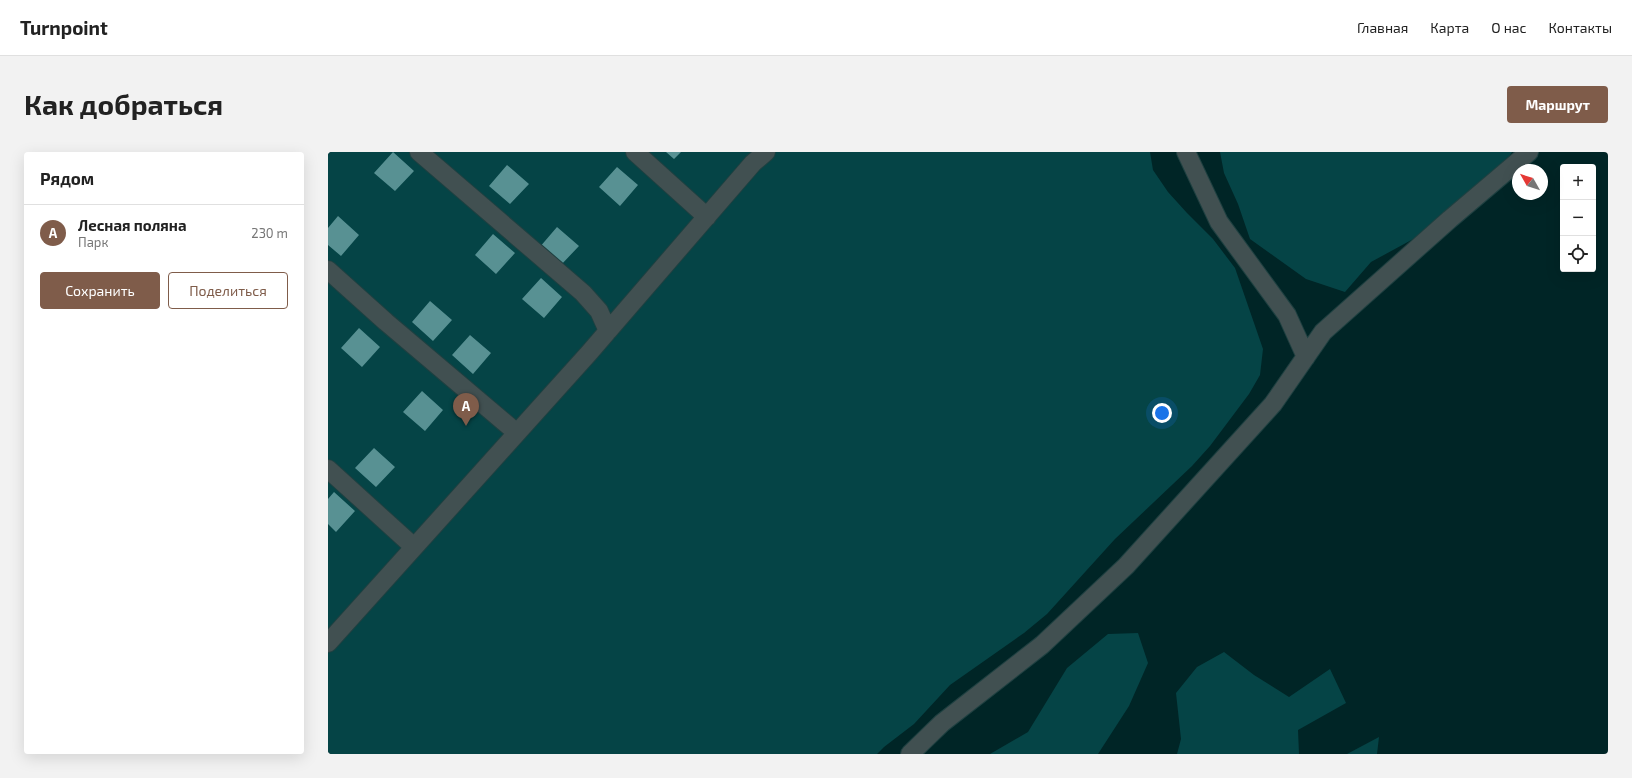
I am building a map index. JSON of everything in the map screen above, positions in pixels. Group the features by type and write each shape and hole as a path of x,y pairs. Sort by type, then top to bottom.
{"street":[{"path":"419,152 583,293 599,311 608,331"},
{"path":"635,152 706,217"},
{"path":"328,643 608,331 753,163 766,152"},
{"path":"1186,152 1219,222 1286,315 1306,357"},
{"path":"910,754 942,723 1042,645 1126,566 1274,404 1323,332 1450,219 1529,152"},
{"path":"328,270 386,322 516,433"},
{"path":"328,469 414,547"}],"shaded area":[{"path":"328,152 1150,152 1153,170 1168,192 1213,239 1235,268 1263,349 1260,375 1249,394 1210,446 1192,466 1115,539 1047,614 1024,633 950,685 914,724 877,754 328,754"},
{"path":"1220,152 1512,152 1493,183 1450,219 1371,262 1345,292 1306,279 1250,239 1238,204 1224,173"},
{"path":"1138,633 1148,663 1129,706 1098,754 990,754 1028,732 1067,668 1108,634"},
{"path":"1224,652 1254,675 1289,697 1330,669 1346,703 1298,730 1299,754 1177,754 1181,739 1176,693 1197,667"},
{"path":"1379,737 1377,754 1347,754"}],"building":[{"path":"393,152 414,171 395,191 374,173"},
{"path":"666,152 681,152 674,159"},
{"path":"507,165 529,184 510,204 489,186"},
{"path":"617,167 638,185 620,206 599,187"},
{"path":"338,216 359,235 341,256 328,245 328,228"},
{"path":"557,227 579,246 560,266 539,248"},
{"path":"493,234 515,253 496,274 475,255"},
{"path":"541,278 562,297 544,318 522,299"},
{"path":"430,301 452,320 433,341 412,322"},
{"path":"359,328 380,347 362,367 341,348"},
{"path":"470,335 491,353 473,374 452,355"},
{"path":"422,391 443,410 425,431 403,412"},
{"path":"374,448 395,467 376,487 355,468"},
{"path":"334,492 355,511 336,532 328,524 328,499"}],"place":[{"name":"Лесная поляна","path":"466,426"}]}
